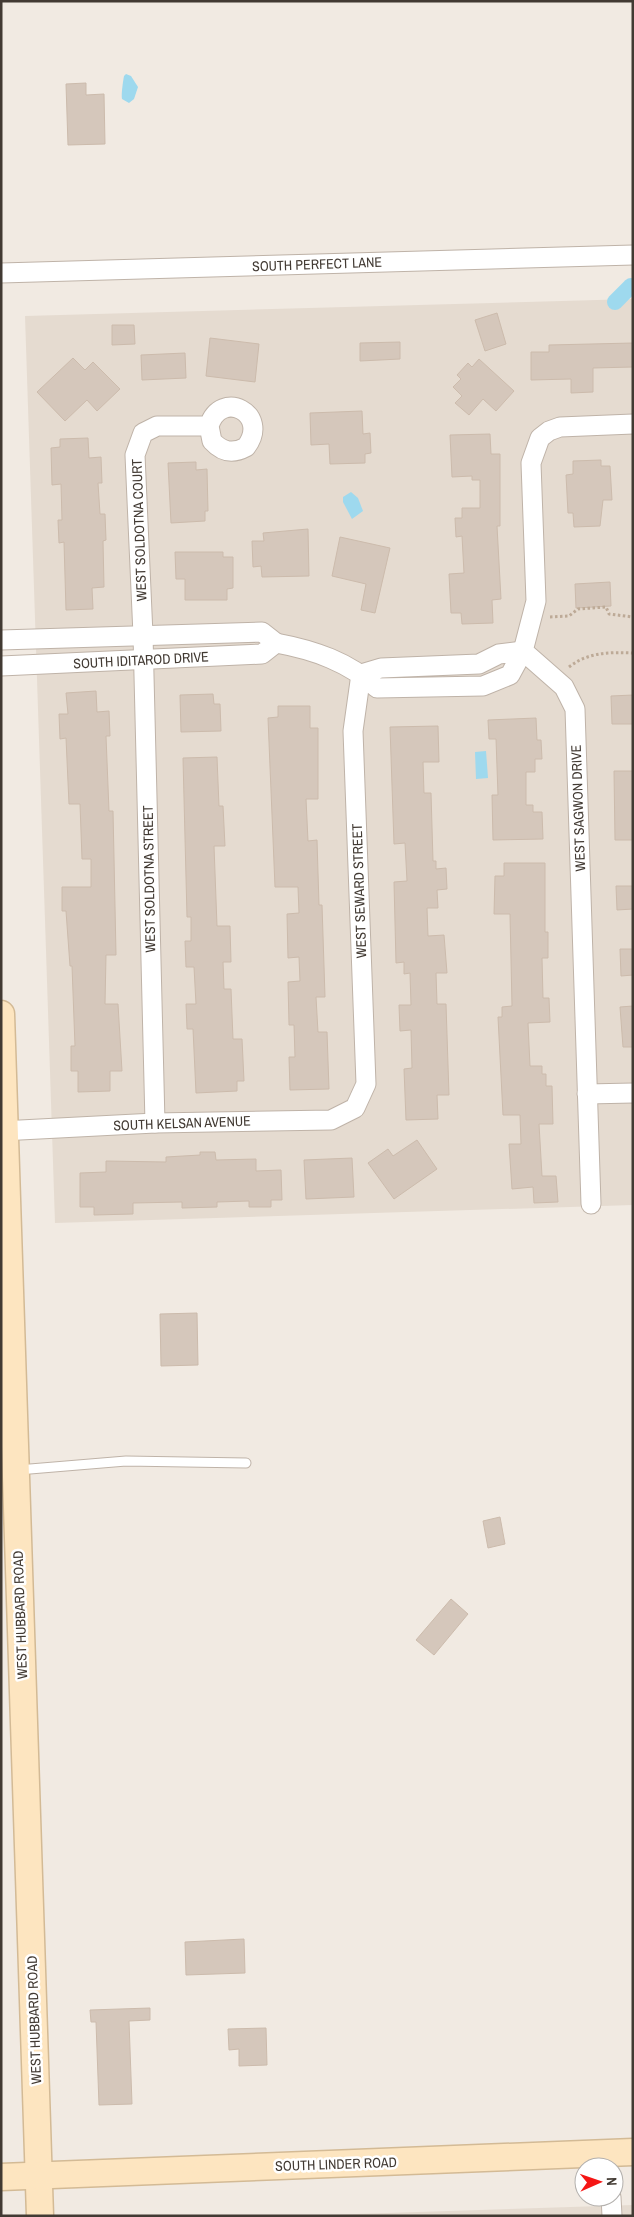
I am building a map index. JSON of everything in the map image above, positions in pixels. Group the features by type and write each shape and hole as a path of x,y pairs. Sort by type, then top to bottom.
{"street":[{"name":"SOUTH PERFECT LANE","path":"1,273 633,255"},
{"path":"523,651 536,601 531,463 540,438 560,426 633,424"},
{"name":"WEST SOLDOTNA COURT","path":"143,635 135,455 143,433 157,426 209,426"},
{"name":"SOUTH IDITAROD DRIVE","path":"1,640 262,632 276,643 322,654 361,674 377,688 483,686 510,675 523,651"},
{"name":"WEST SOLDOTNA STREET","path":"143,635 155,1123"},
{"name":"SOUTH IDITAROD DRIVE","path":"1,666 262,654 276,643"},
{"name":"WEST SAGWON DRIVE","path":"523,651 564,687 575,709 591,1204"},
{"name":"WEST SEWARD STREET","path":"355,1108 366,1084 353,732 361,674"},
{"name":"WEST HUBBARD ROAD","path":"1,1014 40,2216"},
{"path":"587,1094 633,1093"},
{"name":"SOUTH KELSAN AVENUE","path":"4,1131 155,1123 331,1120 355,1108"},
{"name":"SOUTH LINDER ROAD","path":"1,2177 574,2159"}],"lane":[{"path":"15,1470 126,1461 246,1463"}],"path":[{"path":"550,617 569,616 578,609 606,608 609,614 633,617"},
{"path":"570,667 578,660 592,655 633,653"}],"shaded area":[{"path":"633,299 633,1205 55,1223 25,316"},
{"path":"624,2205 633,2205 633,2216 295,2216 624,2207"}],"water":[{"path":"126,74 131,76 138,87 134,99 129,103 122,99 122,88"},
{"path":"351,492 358,498 363,511 352,519 343,502 343,497"},
{"path":"486,751 488,778 476,779 475,752"}],"building":[{"path":"86,83 86,95 104,94 105,144 68,145 66,84"},
{"path":"497,313 506,344 485,351 475,320"},
{"path":"112,325 134,325 135,344 112,345"},
{"path":"210,338 259,344 255,382 206,376"},
{"path":"400,342 400,359 360,361 360,343"},
{"path":"633,343 633,367 593,368 593,392 571,393 571,379 531,380 531,352 549,352 549,345"},
{"path":"185,353 186,378 142,380 141,355"},
{"path":"73,358 85,370 93,362 120,389 97,411 87,400 65,421 37,392"},
{"path":"479,359 514,391 496,411 483,399 469,415 455,403 462,396 453,387 461,379 457,375 468,363 472,367"},
{"path":"362,411 363,434 370,433 371,453 365,454 365,463 330,464 329,444 311,445 310,413"},
{"path":"490,434 491,454 500,454 500,526 497,526 501,599 492,600 493,623 462,624 461,613 451,613 449,574 464,573 462,536 456,537 455,518 462,518 462,508 480,508 480,480 472,480 472,476 452,477 450,435"},
{"path":"88,438 89,458 101,457 102,483 98,483 100,514 105,514 106,540 103,541 104,587 92,588 93,609 66,610 64,542 59,543 58,520 62,520 61,484 52,485 51,448 60,447 60,439"},
{"path":"601,460 601,466 610,466 612,500 603,500 600,526 574,527 573,513 568,513 566,475 573,474 573,461"},
{"path":"196,462 196,470 207,469 208,511 205,511 205,521 171,523 168,463"},
{"path":"308,529 309,576 262,577 261,566 253,567 252,541 264,541 263,533"},
{"path":"340,537 390,548 375,613 361,610 366,584 332,576"},
{"path":"175,552 223,552 223,557 233,557 233,588 227,589 227,600 185,600 185,579 176,579"},
{"path":"610,582 611,606 576,608 575,584"},
{"path":"96,691 97,712 109,711 110,736 106,736 109,811 113,811 116,955 106,955 105,1004 118,1004 122,1071 110,1071 110,1091 78,1092 78,1071 71,1071 71,1046 75,1046 72,966 70,966 66,911 62,911 62,887 91,887 91,859 82,859 80,804 69,804 66,738 60,739 59,714 68,714 66,693"},
{"path":"213,694 214,704 220,704 221,731 181,732 180,695"},
{"path":"633,695 633,724 612,724 611,696"},
{"path":"278,706 310,706 310,728 318,728 318,799 306,799 308,841 317,840 319,905 322,905 325,997 316,997 318,1032 327,1032 329,1089 290,1090 289,1057 295,1057 294,1025 289,1025 288,982 300,981 299,957 288,958 287,914 299,913 298,887 275,887 268,718 278,717"},
{"path":"536,718 537,740 541,740 542,759 535,759 535,772 526,772 526,805 533,805 533,812 542,812 543,839 493,840 492,795 498,795 496,739 489,739 488,720"},
{"path":"438,726 439,762 423,762 424,793 431,793 433,861 436,861 436,869 446,868 447,889 437,890 438,908 427,908 428,936 444,935 447,973 436,973 437,1004 446,1004 449,1095 437,1095 438,1119 406,1120 404,1069 412,1068 411,1030 400,1031 399,1005 411,1005 410,973 404,974 404,962 396,963 394,882 407,881 405,843 394,844 390,727"},
{"path":"217,757 219,806 223,806 225,846 214,846 217,926 230,926 231,962 223,962 224,989 231,989 233,1039 242,1039 244,1081 237,1081 237,1091 196,1093 193,1029 187,1029 186,1004 196,1004 194,967 186,967 185,941 191,941 191,917 187,917 183,758"},
{"path":"614,771 633,771 633,840 615,840"},
{"path":"504,863 545,863 545,932 548,932 548,958 542,958 543,998 549,998 550,1022 528,1023 530,1066 542,1066 542,1074 546,1074 546,1086 552,1086 553,1124 539,1124 542,1176 556,1176 558,1202 534,1203 533,1187 512,1189 509,1144 521,1144 520,1115 503,1115 498,1017 502,1017 502,1007 512,1006 510,914 494,914 495,876 504,876"},
{"path":"616,886 633,886 633,909 617,910"},
{"path":"620,949 633,949 633,975 621,976"},
{"path":"633,1006 633,1047 623,1047 620,1007"},
{"path":"417,1140 437,1169 394,1199 368,1163 388,1149 393,1156"},
{"path":"200,1152 215,1152 216,1160 256,1159 256,1171 281,1170 282,1200 271,1200 271,1207 249,1207 249,1201 217,1202 217,1207 182,1208 182,1202 133,1203 133,1214 94,1215 94,1207 80,1207 80,1173 106,1172 106,1161 166,1162 166,1157 200,1155"},
{"path":"352,1158 354,1197 306,1199 304,1160"},
{"path":"197,1313 198,1365 161,1366 160,1314"},
{"path":"500,1517 505,1544 488,1548 483,1521"},
{"path":"451,1599 468,1614 434,1655 416,1640"},
{"path":"244,1939 245,1973 186,1975 185,1942"},
{"path":"150,2008 150,2020 129,2021 132,2104 99,2105 96,2022 91,2022 90,2010"},
{"path":"266,2028 267,2065 239,2066 239,2049 229,2050 228,2029"}],"waterway":[{"path":"615,302 631,286"}]}
